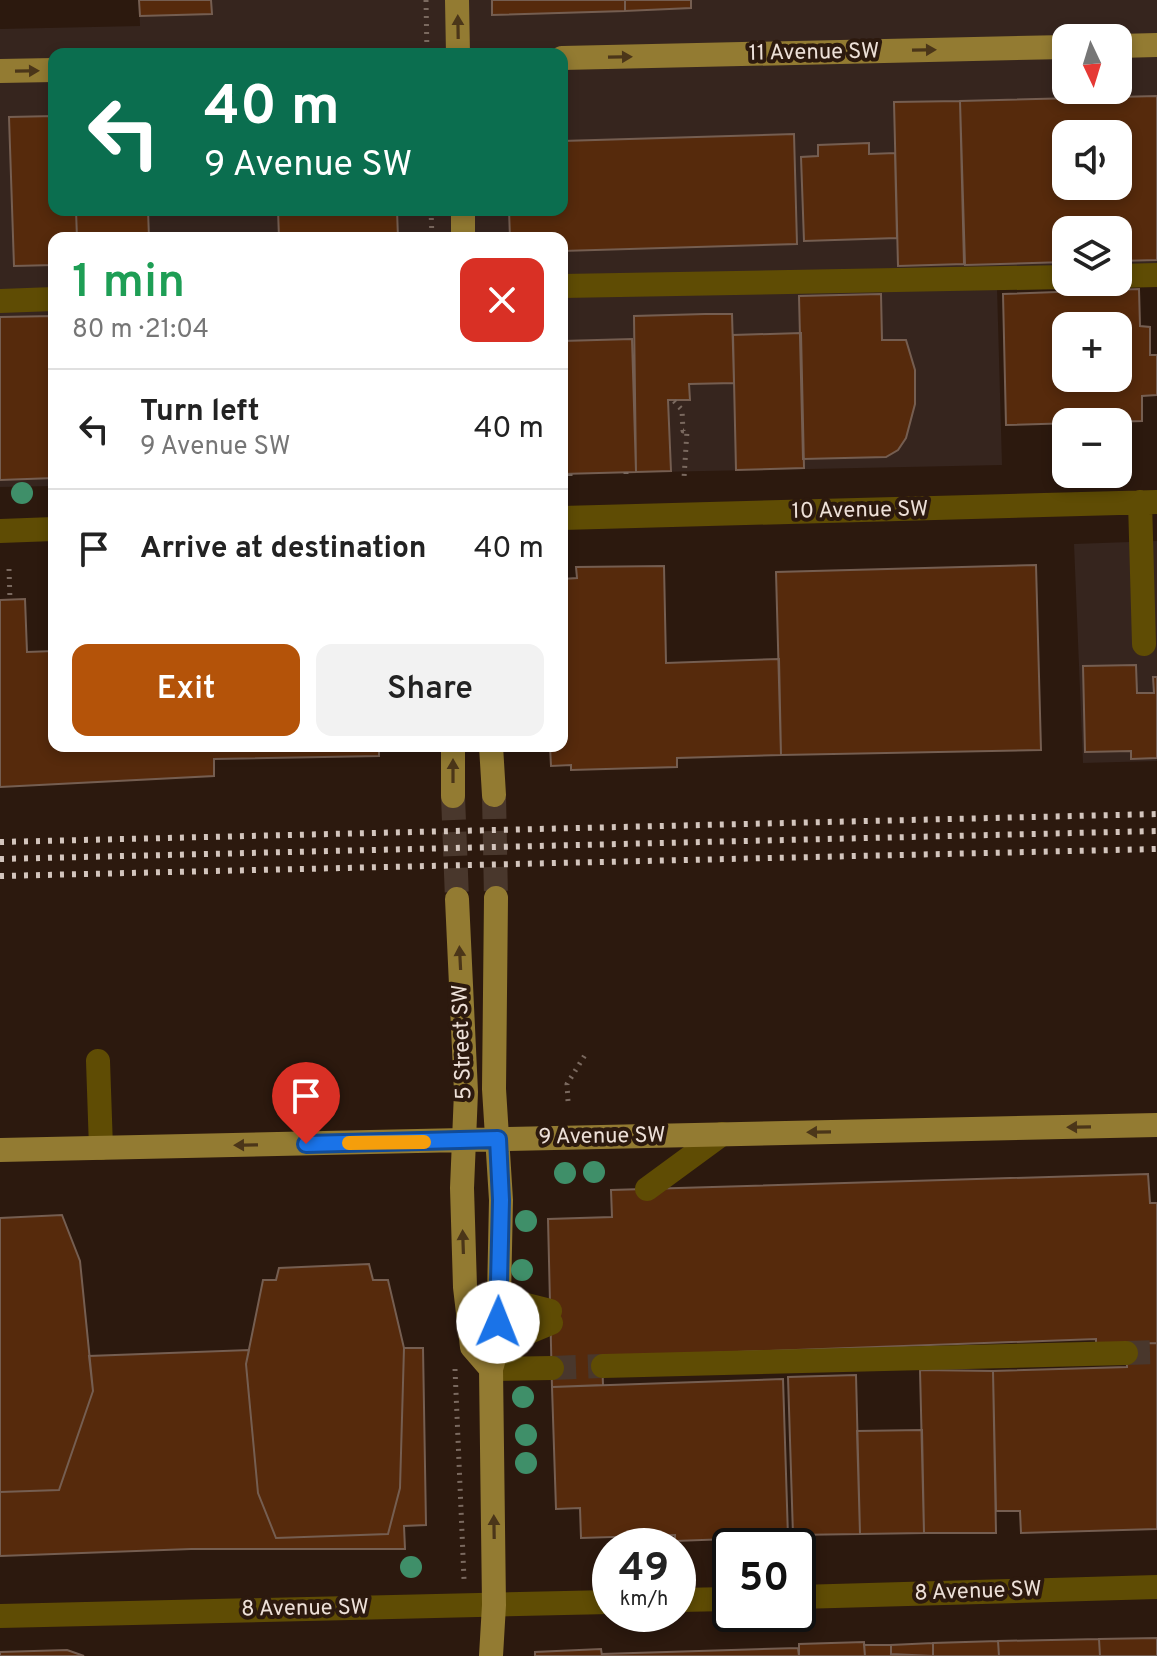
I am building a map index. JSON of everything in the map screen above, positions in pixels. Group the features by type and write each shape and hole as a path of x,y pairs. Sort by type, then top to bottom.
{"main road":[{"path":"457,0 458,48"},
{"path":"1132,46 1157,45"},
{"name":"11 Avenue SW","path":"568,58 1052,47"},
{"path":"0,71 48,70"},
{"path":"453,752 453,796"},
{"path":"491,752 494,795"},
{"name":"5 Street SW","path":"491,1656 494,1605 491,1369 498,1345 501,1200 494,1089 496,898"},
{"name":"5 Street SW","path":"457,899 466,1092 462,1224 472,1347 491,1369"},
{"name":"9 Avenue SW","path":"0,1150 1157,1125"}],"street":[{"path":"1132,276 1157,275"},
{"path":"568,286 1052,277"},
{"path":"0,301 48,299"},
{"path":"1144,644 1148,502"},
{"name":"10 Avenue SW","path":"568,518 1148,502"},
{"path":"0,531 48,529"},
{"path":"98,1061 101,1148"},
{"path":"651,1187 722,1134"},
{"path":"498,1345 550,1317 499,1298"},
{"path":"603,1366 1126,1353"},
{"path":"491,1369 552,1368"},
{"name":"8 Avenue SW","path":"816,1596 1157,1587"},
{"name":"8 Avenue SW","path":"0,1616 592,1602"}],"path":[{"path":"426,0 427,48"},
{"path":"674,401 682,410 683,431 687,431 684,478"},
{"path":"9,569 10,600"},
{"path":"568,1101 567,1084 585,1055"},
{"path":"454,1364 464,1606"}],"shaded area":[{"path":"139,0 1157,0 1157,284 1132,284 1132,216 1052,216 1052,286 997,287 1002,465 568,474 568,232 48,232 48,486 0,487 0,29 140,26"},
{"path":"1157,541 1157,761 1083,763 1074,544"}],"building":[{"path":"139,0 211,0 212,14 140,16"},
{"path":"492,0 625,0 625,11 492,15"},
{"path":"625,0 691,0 691,8 625,11"},
{"path":"1157,96 1157,260 1132,261 1132,216 1052,216 1052,262 965,265 960,101 1052,99 1052,104 1132,104 1132,97"},
{"path":"960,101 964,264 898,266 894,102"},
{"path":"48,116 48,216 76,216 77,232 48,232 48,265 14,266 9,117"},
{"path":"794,134 797,244 568,251 568,232 510,232 509,216 568,216 568,141"},
{"path":"869,143 869,154 895,153 897,238 804,241 801,157 818,156 818,145"},
{"path":"76,216 148,216 149,232 77,232"},
{"path":"278,216 397,216 398,232 279,232"},
{"path":"1132,289 1139,289 1140,326 1150,327 1150,355 1157,355 1157,395 1142,396 1142,421 1132,421 1132,408 1052,408 1052,424 1006,425 1003,294 1052,292 1052,296 1132,296"},
{"path":"881,294 882,340 906,340 915,370 915,404 906,438 898,450 886,457 803,459 799,296"},
{"path":"732,314 734,383 689,384 690,400 668,400 671,471 636,472 634,316"},
{"path":"48,316 48,478 0,480 0,317"},
{"path":"801,333 804,468 736,470 733,335"},
{"path":"632,339 636,472 568,474 568,341"},
{"path":"1036,565 1041,750 781,755 776,572"},
{"path":"664,566 666,663 779,659 781,755 677,758 677,767 571,770 571,765 551,766 550,752 568,752 568,579 577,578 576,567"},
{"path":"25,599 27,652 48,651 48,752 379,752 379,756 214,759 214,776 0,787 0,600"},
{"path":"1136,665 1137,693 1154,693 1153,677 1157,677 1157,758 1131,759 1131,751 1085,752 1083,666"},
{"path":"1148,1174 1150,1203 1157,1203 1157,1343 1096,1344 1096,1339 602,1357 603,1385 552,1387 548,1219 612,1217 611,1190"},
{"path":"62,1215 80,1261 93,1391 59,1490 0,1492 0,1218"},
{"path":"369,1264 373,1280 388,1280 404,1348 400,1488 388,1534 276,1538 258,1493 246,1364 263,1280 276,1280 279,1268"},
{"path":"1157,1343 1157,1529 1021,1533 1020,1511 996,1511 993,1371 1127,1367 1126,1344"},
{"path":"404,1348 423,1348 426,1525 404,1526 405,1549 191,1549 0,1556 0,1492 59,1490 93,1391 89,1356 249,1350 246,1364 258,1493 276,1538 388,1534 400,1488"},
{"path":"920,1370 993,1371 996,1533 924,1533"},
{"path":"856,1375 860,1534 816,1535 816,1528 793,1528 788,1377"},
{"path":"783,1379 788,1528 712,1528 712,1540 696,1540 696,1528 592,1528 592,1538 581,1538 580,1508 556,1509 552,1387"},
{"path":"922,1430 924,1533 860,1534 857,1431"},
{"path":"1157,1638 1157,1656 1100,1656 1099,1639"},
{"path":"1099,1639 1100,1656 999,1656 998,1641"},
{"path":"998,1641 999,1656 933,1656 933,1643"},
{"path":"864,1642 865,1656 799,1656 799,1644"},
{"path":"933,1643 933,1656 891,1654 891,1645"},
{"path":"864,1645 891,1645 891,1654 904,1656 865,1656"},
{"path":"798,1648 799,1656 602,1656 602,1654"},
{"path":"601,1649 602,1656 535,1656 535,1652"},
{"path":"67,1650 84,1656 0,1656 0,1652"}],"tunnel":[{"path":"494,795 496,898"},
{"path":"453,796 457,899"},
{"path":"1126,1353 1157,1352"},
{"path":"552,1368 603,1366"}],"railway":[{"path":"0,842 1157,814"},
{"path":"0,859 1157,831"},
{"path":"0,876 1157,849"}],"slow traffic":[{"path":"349,1143 424,1142"}],"route":[{"path":"306,1144 498,1139 501,1200 498,1322"}]}
